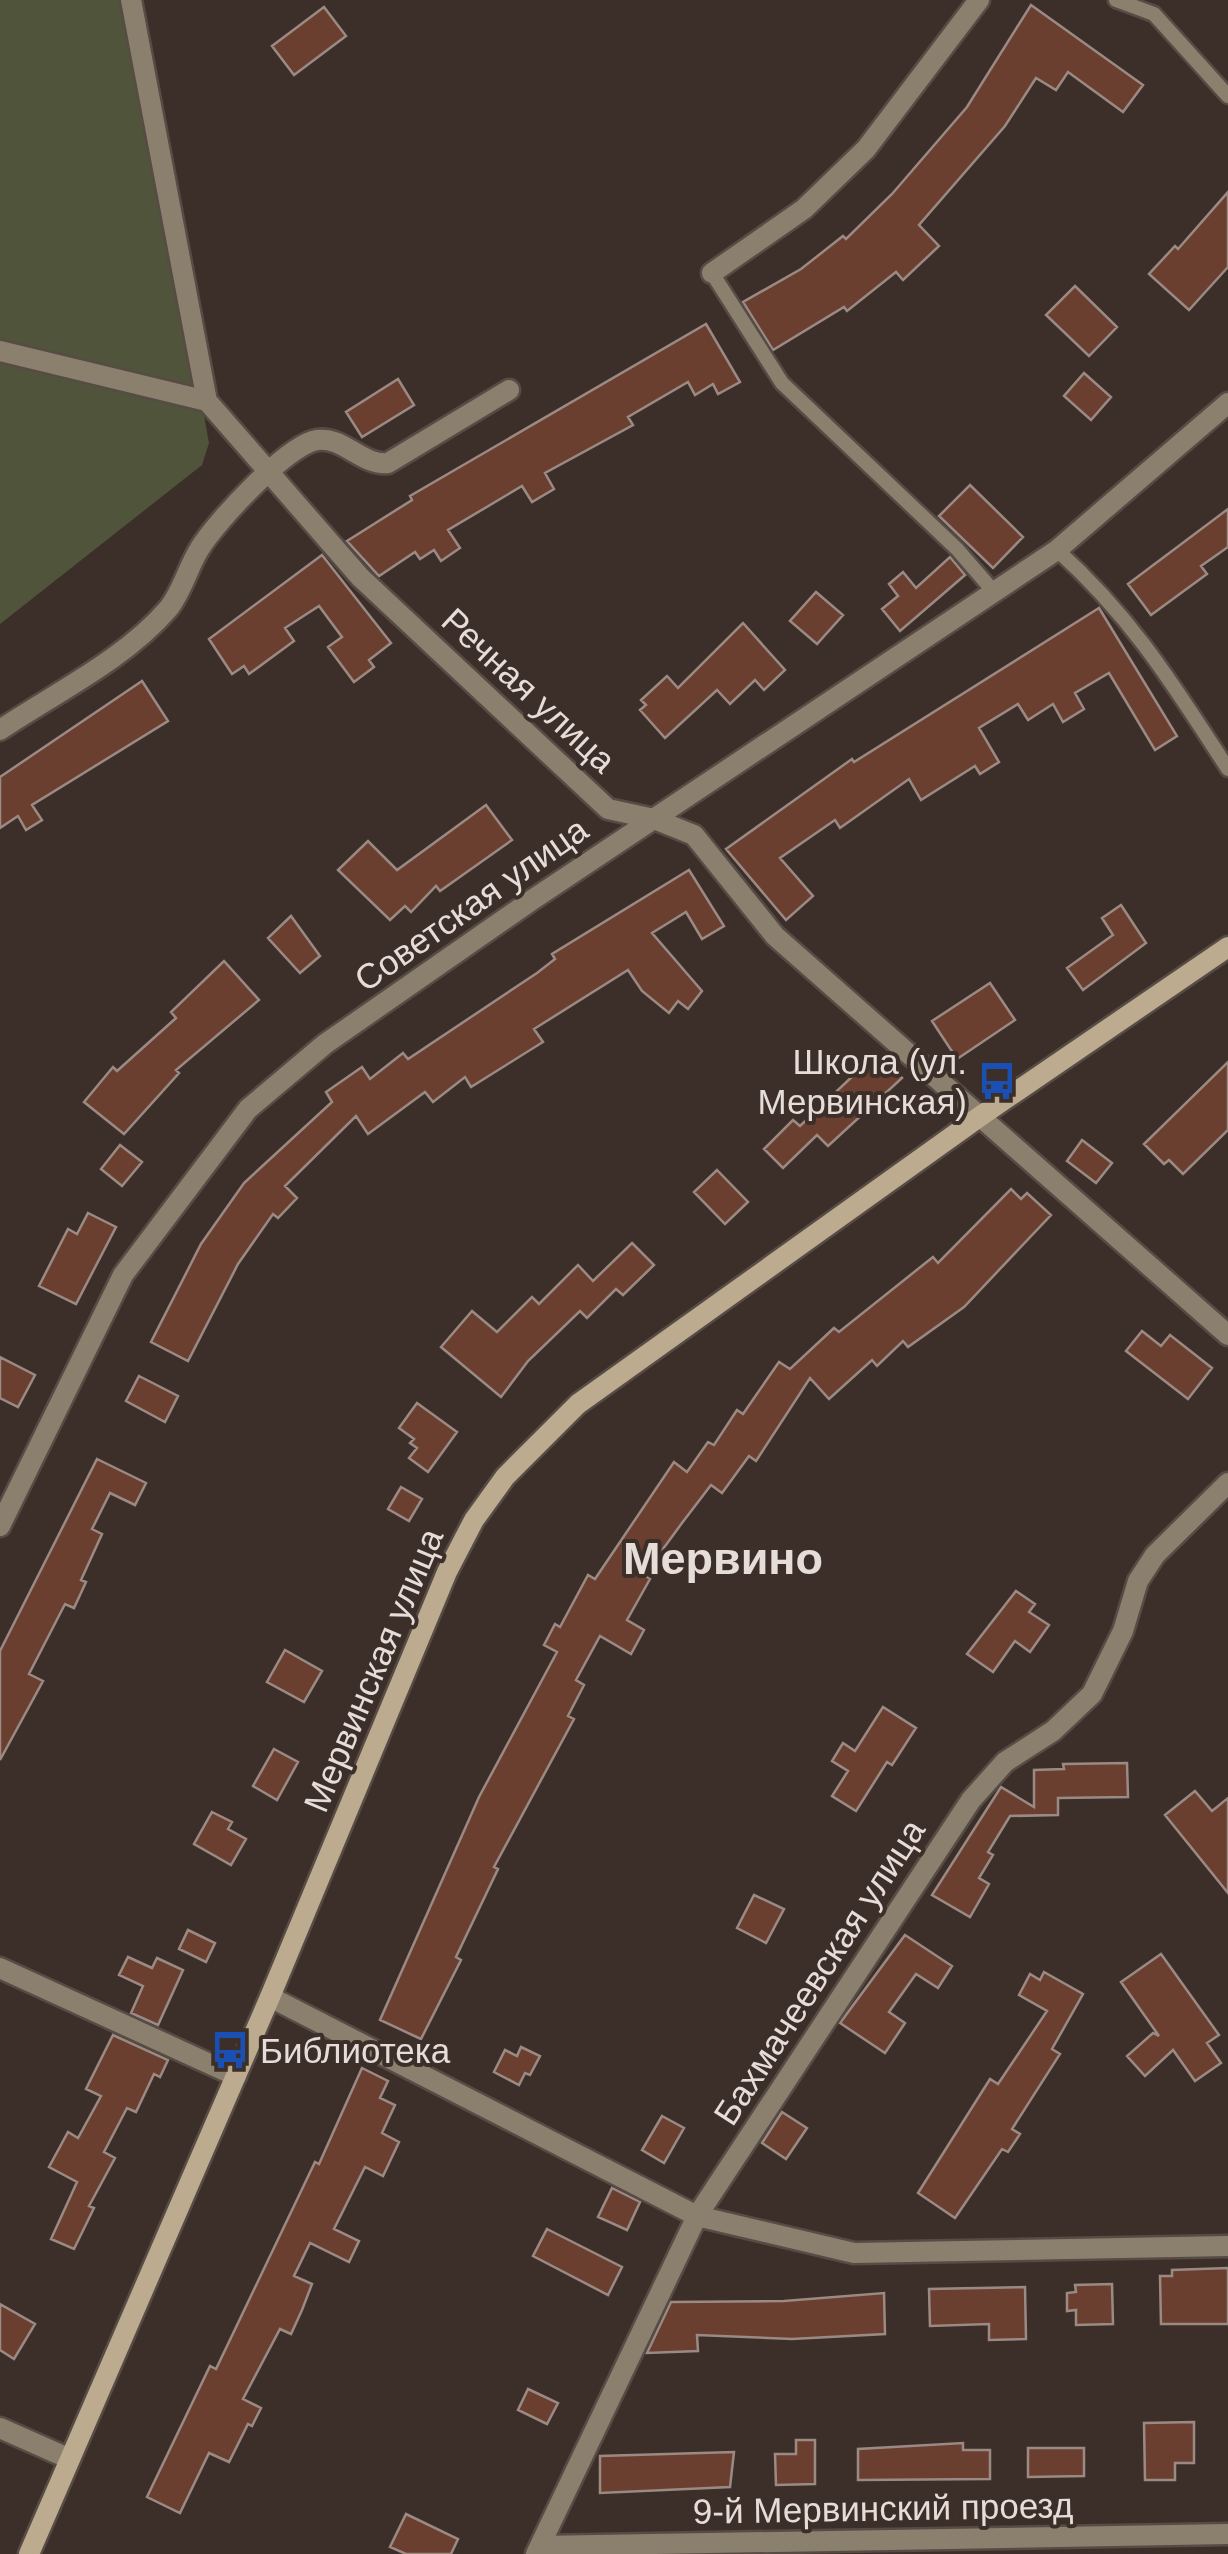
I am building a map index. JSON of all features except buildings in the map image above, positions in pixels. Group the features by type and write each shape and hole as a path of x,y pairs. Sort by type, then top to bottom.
{"street":[{"name":"Речная улица","path":"131,0 208,401 360,577 608,809 654,819 694,835 775,936 982,1114 1228,1335"},
{"path":"712,273 804,210 866,149 979,0"},
{"path":"0,351 208,401"},
{"path":"0,730 142,636 171,606 202,544 268,472 317,440 338,444 376,464 388,463 509,390"},
{"name":"Советская улица","path":"0,1526 123,1275 248,1109 325,1044 1057,550 1228,403"},
{"name":"Мервинская улица","path":"29,2554 236,2076 447,1572 474,1520 505,1477 578,1404 982,1114 1228,948"},
{"name":"Бахмачеевская улица","path":"538,2550 697,2216 971,1800 1005,1762 1053,1731 1092,1694 1123,1631 1138,1581 1155,1556 1228,1483"},
{"path":"0,1968 236,2076"},
{"path":"270,1996 697,2216 854,2253 1228,2246"},
{"path":"0,2428 70,2458"},
{"name":"9-й Мервинский проезд","path":"538,2550 1228,2534"}],"lane":[{"path":"1116,0 1154,14 1228,96"},
{"path":"712,273 782,383 957,549 995,593"},
{"path":"1057,550 1098,587 1144,638 1228,769"}],"green space":[{"path":"0,0 128,0 209,443 202,465 0,624"}],"place":[{"name":"Школа (ул. Мервинская)","path":"997,1081"},
{"name":"Библиотека","path":"230,2050"}],"district":[{"name":"Мервино","path":"723,1558"}]}
